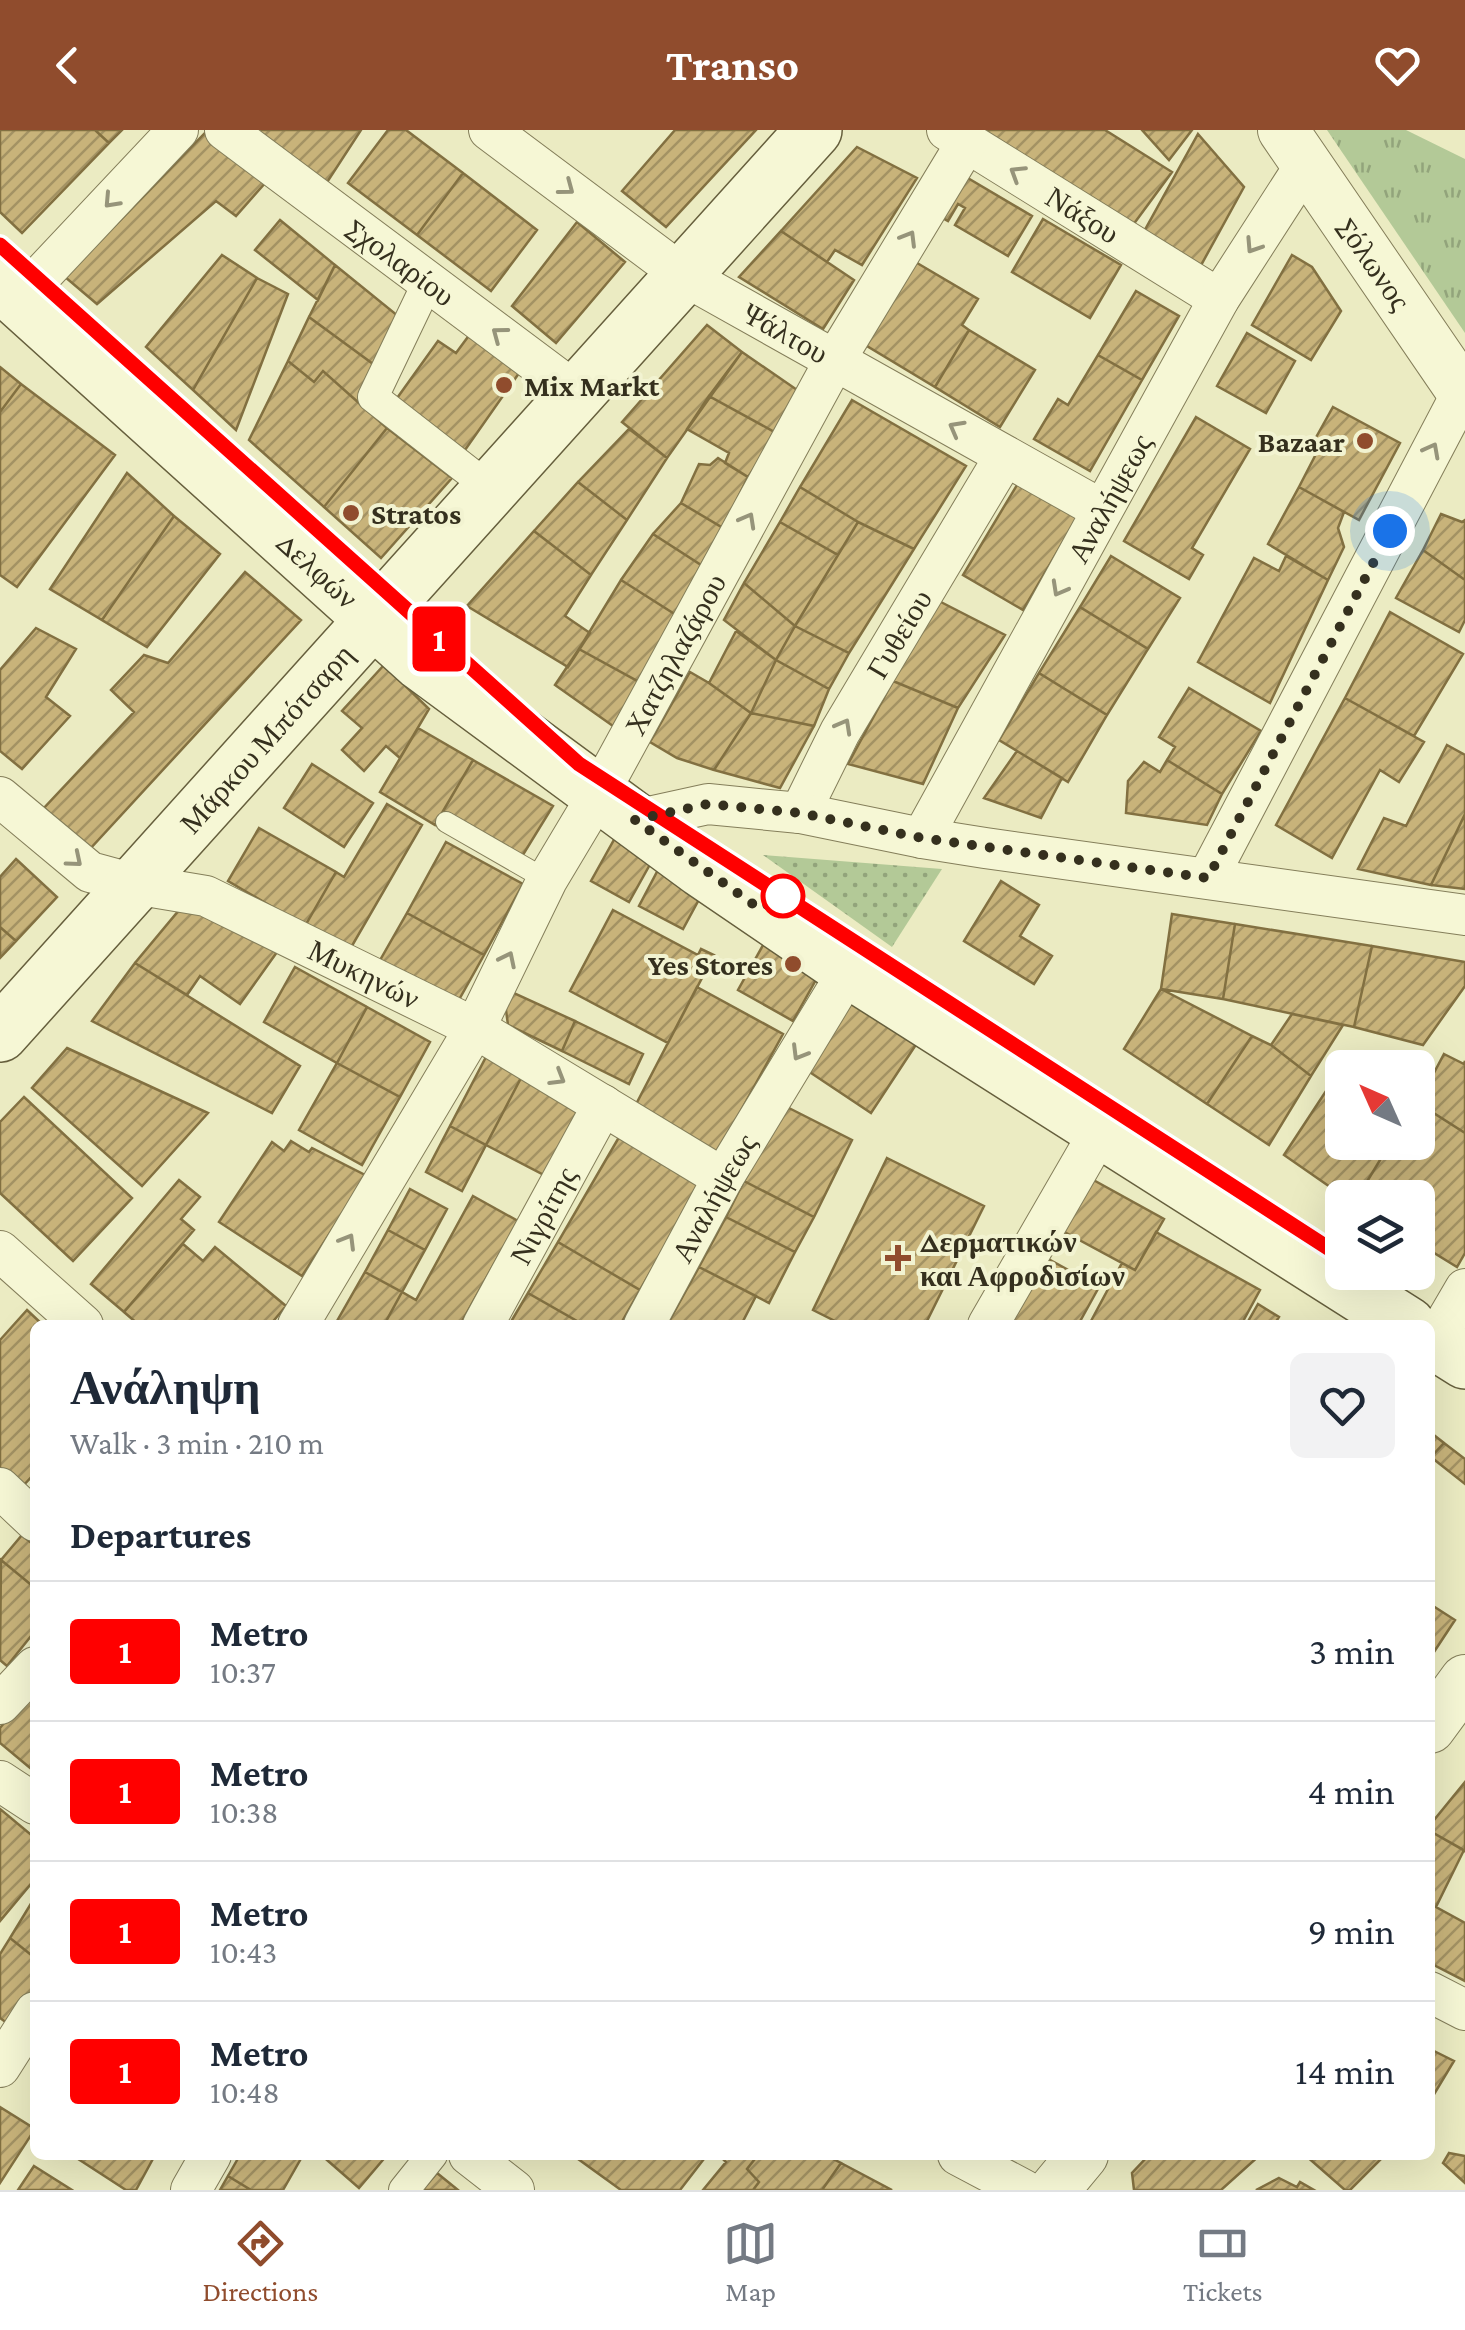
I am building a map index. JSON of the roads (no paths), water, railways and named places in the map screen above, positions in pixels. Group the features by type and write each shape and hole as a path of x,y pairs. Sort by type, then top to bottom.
{"main road":[{"name":"Μάρκου Μπότσαρη","path":"0,1034 814,130"},
{"name":"Δελφών","path":"9,292 420,662 850,970 1399,1320"}],"street":[{"path":"9,292 178,130"},
{"name":"Σχολαρίου","path":"226,130 577,393"},
{"name":"Ψάλτου","path":"489,130 683,276 1102,510"},
{"name":"Νάξου","path":"957,136 1219,299"},
{"name":"Χατζηλαζάρου","path":"301,1320 474,1028 547,880 617,806 835,360 957,136"},
{"name":"Αναλήψεως","path":"922,838 1219,299 1295,147"},
{"name":"Σόλωνος","path":"1295,147 1464,392"},
{"path":"428,282 372,397 491,489"},
{"path":"1208,878 1464,392"},
{"name":"Γυθείου","path":"800,813 840,732 1006,456"},
{"name":"Μυκηνών","path":"0,797 90,872 206,896 474,1028 723,1178"},
{"path":"617,806 708,804 800,813 922,838 1465,914"},
{"name":"Αναλήψεως","path":"647,1320 723,1178 850,970"},
{"name":"Νιγρίτης","path":"486,1320 604,1106"},
{"path":"991,1320 1100,1130"},
{"path":"0,1250 77,1320"},
{"path":"1435,1340 1465,1289"},
{"path":"0,1488 30,1515"},
{"path":"0,1704 30,1672"},
{"path":"1435,1720 1465,1680"},
{"path":"0,1781 30,1801"},
{"path":"1435,1995 1465,2010"},
{"path":"0,2067 30,2020"},
{"path":"192,2190 207,2160"},
{"path":"404,2190 428,2160"},
{"path":"476,2160 514,2190"},
{"path":"967,2160 1024,2190"},
{"path":"1054,2190 1079,2160"}],"lane":[{"path":"446,822 547,880"}],"metro line":[{"name":"1","path":"0,245 579,764 1325,1246"}],"place":[{"name":"Mix Markt","path":"504,385"},
{"name":"Bazaar","path":"1365,441"},
{"name":"Stratos","path":"351,513"},
{"name":"Yes Stores","path":"793,964"},
{"name":"Δερματικών και Αφροδισίων","path":"898,1258"}]}
